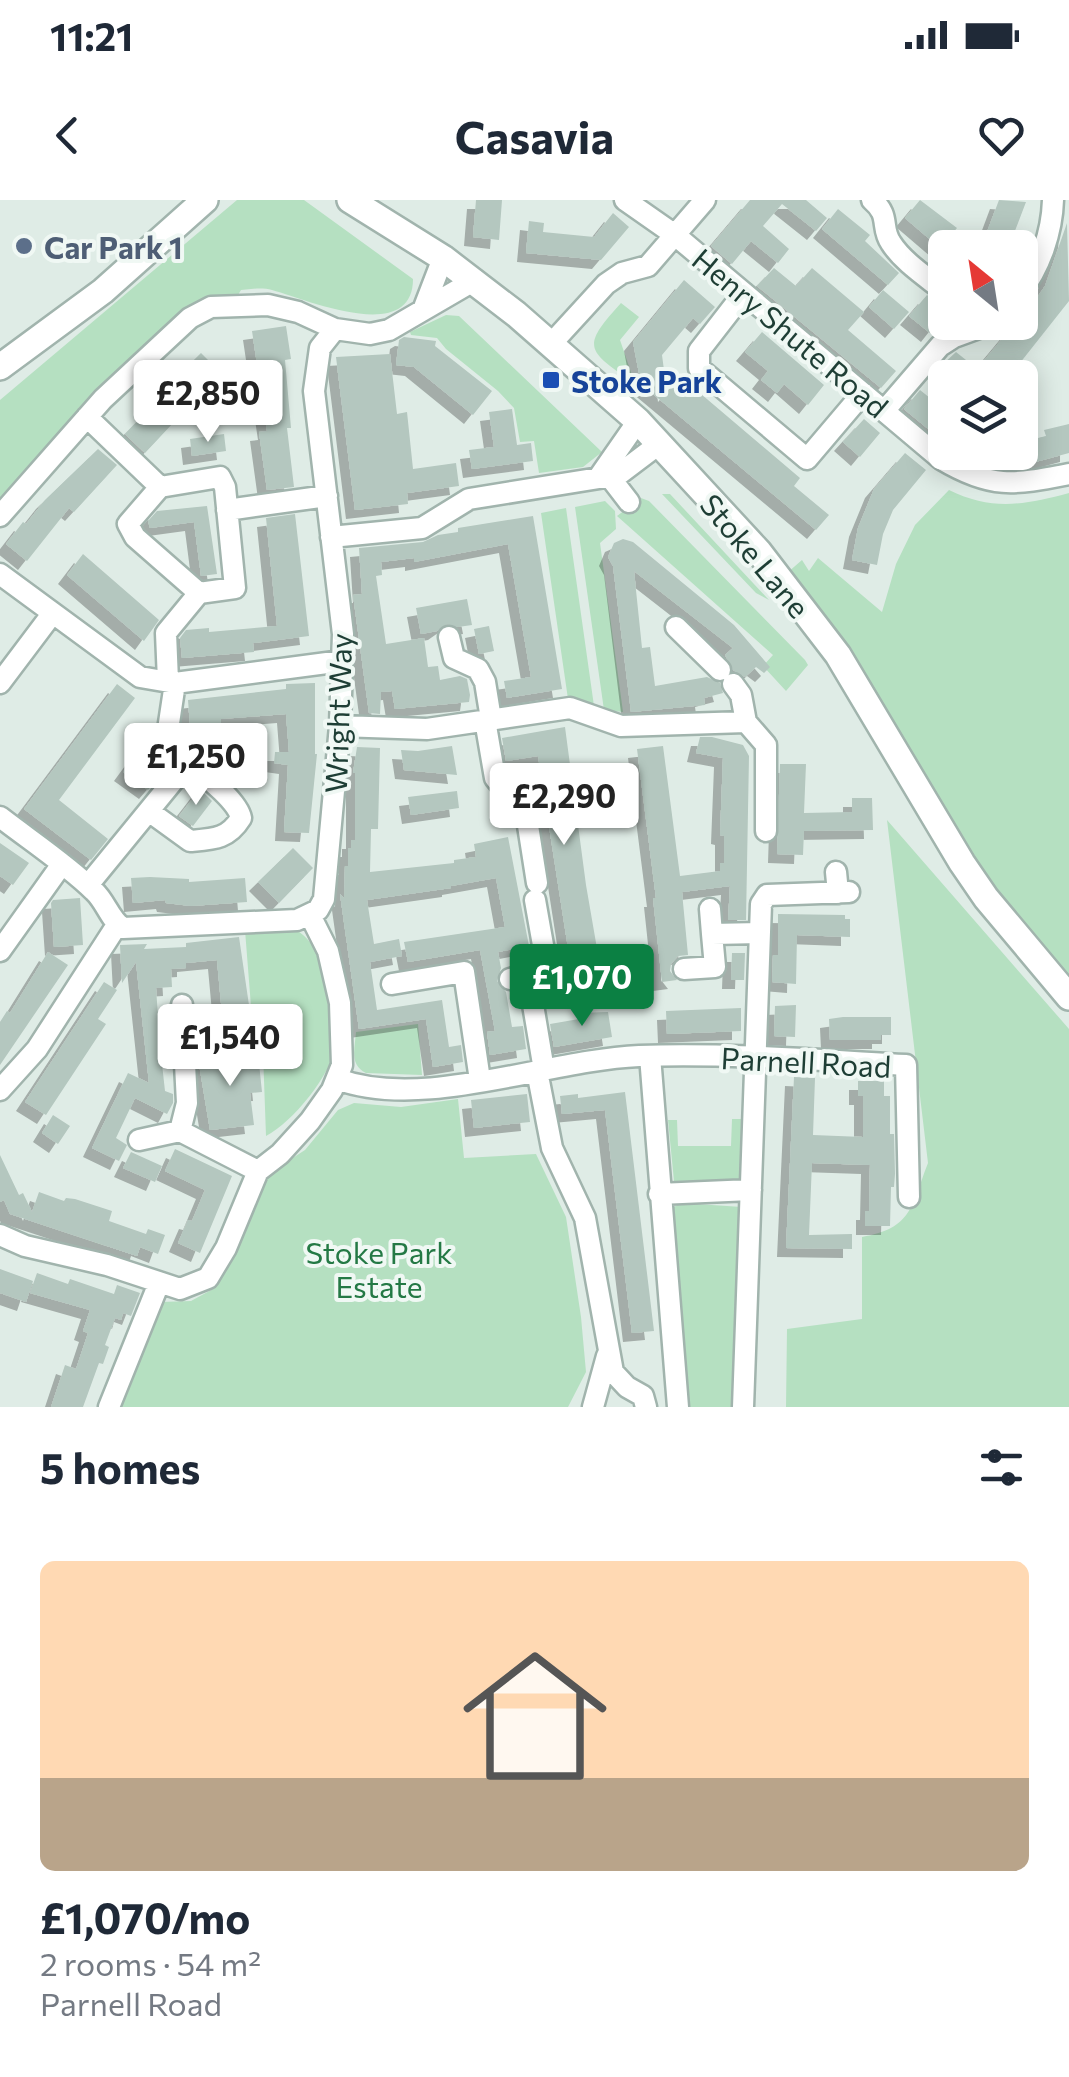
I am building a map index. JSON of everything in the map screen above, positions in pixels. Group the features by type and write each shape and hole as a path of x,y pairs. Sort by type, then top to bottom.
{"street":[{"path":"134,263 185,200"},
{"path":"0,366 74,314 205,200"},
{"name":"Stoke Lane","path":"350,200 475,280 551,344 638,421 758,552 800,604 872,710 962,864 1069,997"},
{"name":"Henry Shute Road","path":"625,200 676,235 941,458 974,478 1006,484 1069,474"},
{"path":"551,344 606,284 622,273 648,266 705,200"},
{"path":"872,200 882,208 887,238 894,248 928,277"},
{"path":"1038,263 1053,200"},
{"path":"423,310 444,258"},
{"path":"0,516 87,417 186,322 211,308 268,304 335,329 370,334 389,330 475,280"},
{"path":"744,293 699,351 697,360 700,368 726,391 807,459 862,393"},
{"name":"Wright Way","path":"310,915 324,899 340,726 343,634 314,391 320,348 335,329"},
{"path":"884,411 949,340"},
{"path":"87,417 160,486"},
{"path":"604,476 638,421"},
{"path":"332,537 422,528 469,499 630,468 659,444"},
{"path":"604,476 629,502"},
{"path":"150,812 190,841 220,839 241,818 233,801 166,743 171,682 166,632 199,592 235,588 225,487 220,477 160,486 131,518 129,529 199,592"},
{"path":"228,510 327,496"},
{"path":"0,574 140,677 171,682 342,661"},
{"path":"0,682 52,614"},
{"path":"676,627 741,695 746,722 766,745 766,831"},
{"path":"449,637 454,658 478,669 485,682 495,778 504,789 524,800 546,962 541,972 519,977 552,1148 585,1218 613,1372 643,1396 646,1407"},
{"path":"340,726 427,729 570,708 620,726 746,722"},
{"path":"88,885 187,764"},
{"path":"0,816 88,885 102,899 117,925 130,929 297,920 310,915 328,951 340,1003 343,1050 338,1079 322,1104 280,1154 258,1171 226,1248 208,1278 180,1289 107,1265 25,1246 0,1235"},
{"path":"0,951 62,864"},
{"path":"742,1407 761,904 767,895 841,886"},
{"path":"684,969 715,967 710,909"},
{"path":"0,1090 37,1049 117,925"},
{"path":"712,934 760,933"},
{"path":"392,984 464,972 480,1080"},
{"path":"180,1131 186,1103 182,1005"},
{"path":"650,1056 678,1407"},
{"name":"Parnell Road","path":"338,1079 362,1088 404,1091 606,1059 650,1056 754,1056 906,1065 909,1198"},
{"path":"138,1140 180,1131 258,1171"},
{"path":"659,1194 751,1190"},
{"path":"109,1407 159,1283"},
{"path":"593,1407 608,1349"}],"green space":[{"path":"237,200 304,200 413,279 408,299 396,310 377,314 331,308 264,289 207,299 0,503 0,400"},
{"path":"621,303 639,317 620,340 635,384 599,356 595,348 599,330"},
{"path":"446,315 459,316 602,452 583,467 539,473 534,441 520,442 514,408 437,338 411,335 410,332"},
{"path":"949,490 980,501 1008,504 1069,493 1069,979 995,891 787,573 802,560 809,571 818,558 882,612 896,564 915,525"},
{"path":"662,494 670,494 769,600 756,593"},
{"path":"641,498 649,501 805,660 808,665 786,691 763,666 773,655 617,516"},
{"path":"605,501 615,511 616,529 600,543 623,712 604,710 575,507"},
{"path":"566,508 594,706 568,699 541,513"},
{"path":"887,820 1069,1029 1069,1407 786,1407 787,1329 862,1319 862,1237 901,1221 913,1203 928,1163"},
{"path":"291,927 309,941 325,969 335,1010 336,1045 327,1070 309,1096 288,1120 266,1136 263,1052 194,1057 192,1022 252,1019 245,930"},
{"path":"418,1024 422,1075 366,1073 357,1065 356,1032"},
{"name":"Stoke Park Estate","path":"458,1099 464,1158 536,1154 566,1217 586,1372 568,1407 119,1407 161,1302 191,1301 213,1289 252,1196 265,1176 305,1150 338,1110 354,1103 401,1107"},
{"path":"732,1119 746,1119 742,1181 674,1181 668,1120 677,1120 678,1146 731,1146"},
{"path":"681,1203 742,1207 734,1407 687,1407 672,1208"}],"building":[{"path":"476,200 502,200 499,240 473,237"},
{"path":"750,200 806,200 827,218 816,231 782,204 763,226 789,249 778,263 751,241 732,264 711,246"},
{"path":"920,200 957,228 928,230 928,238 905,218"},
{"path":"999,200 1026,202 1015,230 988,230"},
{"path":"838,209 870,235 865,241 899,273 888,285 822,229"},
{"path":"613,213 629,227 601,260 526,253 529,221 544,223 543,232 594,237"},
{"path":"1067,223 1069,301 1022,360 984,360 1001,340 1038,340 1038,296"},
{"path":"774,268 796,286 812,268 864,312 848,330 896,371 881,388 757,286"},
{"path":"684,280 715,307 700,324 693,318 662,355 667,393 681,377 800,478 794,486 829,515 816,530 641,384 633,342"},
{"path":"883,290 909,312 894,329 869,307"},
{"path":"927,295 928,296 928,331 909,316"},
{"path":"286,326 291,359 285,360 291,428 287,428 294,487 267,490 259,432 267,431 252,331"},
{"path":"762,332 824,385 808,405 784,384 777,393 761,380 768,371 745,352"},
{"path":"404,337 436,341 435,346 492,391 473,415 414,367 396,365 399,340"},
{"path":"956,352 966,360 947,360"},
{"path":"201,353 220,372 145,453 125,434"},
{"path":"390,354 397,414 407,412 413,469 456,463 459,486 407,493 408,504 355,510 336,357"},
{"path":"920,390 928,396 928,429 904,409"},
{"path":"512,409 517,445 531,443 533,461 472,469 469,450 494,447 489,412"},
{"path":"864,419 880,433 860,457 843,442"},
{"path":"1069,424 1069,453 1038,461 1038,438 1046,436 1044,430"},
{"path":"224,434 226,451 192,456 190,439"},
{"path":"98,449 117,465 74,512 69,508 27,561 6,544 23,522 26,524"},
{"path":"905,453 926,470 893,510 877,565 852,560 858,528 874,489"},
{"path":"207,506 217,574 201,576 194,522 150,528 148,521 157,511"},
{"path":"295,514 309,636 253,643 254,652 182,658 180,638 186,630 209,628 209,632 277,626 266,518"},
{"path":"533,516 562,689 507,698 504,681 531,677 508,544 414,562 414,558 381,562 382,575 376,576 386,644 424,638 428,667 438,666 440,680 460,676 467,679 470,695 469,702 395,709 392,691 381,692 380,714 369,713 353,595 362,594 359,548 423,542 458,532 458,528"},
{"path":"623,539 633,542 734,625 770,667 764,673 756,667 745,677 733,670 725,655 733,648 634,571 642,648 650,647 655,686 707,677 720,683 723,693 704,698 705,705 631,712 613,566 608,557 614,543"},
{"path":"83,554 159,620 144,641 67,575"},
{"path":"467,599 472,625 447,624 421,634 416,608"},
{"path":"489,626 494,651 479,654 474,629"},
{"path":"315,683 317,754 309,833 284,832 288,765 274,763 275,752 289,752 286,714 221,719 221,724 190,726 188,700"},
{"path":"117,684 135,698 59,800 108,839 91,860 24,809"},
{"path":"565,727 604,989 575,993 538,756 506,761 502,738"},
{"path":"700,737 743,745 749,756 746,920 728,920 730,886 682,892 688,955 678,956 671,964 670,971 677,980 662,982 637,749 663,746 680,876 720,871 720,863 724,863 724,836 720,835 723,758 696,753"},
{"path":"452,746 457,775 404,770 401,750"},
{"path":"357,747 380,748 378,829 371,829 370,872 454,863 476,857 474,844 508,837 529,946 498,952 501,968 497,981 506,992 512,1027 523,1026 526,1049 490,1055 487,1032 495,1031 480,950 408,962 404,942 505,927 496,878 367,900 374,944 399,939 402,956 370,962 377,1010 442,1000 449,1047 461,1045 463,1062 433,1067 426,1019 359,1029 340,894 344,898 348,848 351,840 355,840 353,773"},
{"path":"134,757 160,776 148,790 123,772"},
{"path":"780,764 806,764 804,813 852,812 852,798 872,798 873,830 804,831 803,855 777,854"},
{"path":"200,789 212,801 193,826 179,816"},
{"path":"457,791 459,808 411,815 408,797"},
{"path":"0,843 29,863 13,885 0,876"},
{"path":"293,848 313,868 279,903 258,882"},
{"path":"131,878 189,882 245,878 247,902 191,906 165,900 133,903"},
{"path":"80,898 83,945 54,947 51,903"},
{"path":"778,914 845,915 845,919 850,919 850,937 797,935 796,984 772,982 773,955 778,955"},
{"path":"239,937 250,1012 222,1014 217,960 186,963 186,968 171,969 172,987 156,988 159,1030 169,1029 171,1054 161,1055 165,1091 173,1094 173,1103 167,1114 135,1098 116,1138 127,1145 119,1161 92,1148 128,1073 149,1083 136,962 122,983 120,945 147,944 144,949 186,947 186,943"},
{"path":"48,952 68,965 0,1065 0,1022 7,1011 10,1013"},
{"path":"732,953 745,953 744,980 731,980"},
{"path":"104,982 117,990 98,1019 106,1024 46,1115 25,1102"},
{"path":"796,1005 795,1037 774,1036 775,1006"},
{"path":"741,1008 741,1031 667,1034 666,1011"},
{"path":"608,1012 612,1037 554,1047 550,1024 579,1019 578,1013"},
{"path":"891,1017 891,1035 881,1035 881,1040 830,1040 829,1019"},
{"path":"258,1054 262,1092 250,1093 254,1125 210,1130 198,1058"},
{"path":"794,1077 815,1078 813,1135 863,1137 863,1096 858,1096 858,1081 884,1081 884,1096 890,1096 895,1174 890,1226 865,1226 870,1165 812,1163 809,1235 852,1234 852,1249 786,1248"},
{"path":"625,1092 654,1331 632,1333 605,1110 562,1114 560,1096 578,1094 578,1098"},
{"path":"527,1094 530,1122 474,1128 471,1100"},
{"path":"53,1115 70,1126 58,1144 42,1133"},
{"path":"175,1149 232,1176 200,1253 178,1243 205,1190 165,1171"},
{"path":"131,1152 162,1166 155,1182 123,1168"},
{"path":"0,1155 19,1195 23,1193 32,1212 39,1192 112,1211 109,1221 146,1234 148,1229 165,1235 158,1254 140,1247 137,1256 10,1214 4,1200 0,1202"},
{"path":"0,1269 33,1281 26,1302 0,1293"},
{"path":"37,1273 114,1294 117,1285 140,1293 131,1316 123,1313 121,1320 115,1318 103,1364 99,1363 83,1407 51,1407 65,1365 76,1369 88,1333 83,1331 90,1310 30,1293"}],"place":[{"name":"Car Park 1","path":"24,246"},
{"name":"Stoke Park","path":"551,380"}]}
